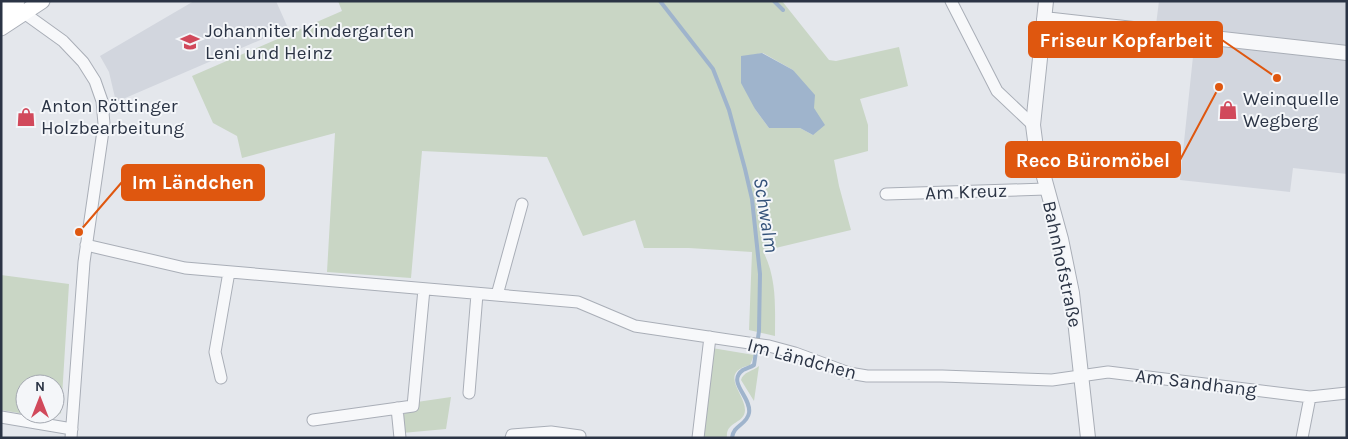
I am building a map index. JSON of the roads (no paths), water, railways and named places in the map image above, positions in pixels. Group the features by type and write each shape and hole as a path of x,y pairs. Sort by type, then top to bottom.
{"main road":[{"path":"1,28 11,7 42,1"}],"street":[{"path":"950,1 997,91 1033,125"},
{"name":"Bahnhofstraße","path":"1046,1 1033,125 1036,148 1061,239 1072,293 1088,438"},
{"path":"1,417 72,433 81,285 104,124 102,101 95,81 83,62 63,41 11,7"},
{"path":"1044,19 1347,53"},
{"name":"Am Kreuz","path":"886,194 1046,189"},
{"path":"498,295 522,204"},
{"name":"Im Ländchen","path":"86,245 185,268 578,302 635,326 769,346 795,353 849,373 868,376 942,376 1052,380 1082,376"},
{"path":"221,378 214,352 229,272"},
{"path":"313,420 413,406 424,289"},
{"path":"469,393 477,294"},
{"path":"698,438 710,337"},
{"name":"Am Sandhang","path":"1082,376 1108,372 1310,397 1347,393"},
{"path":"1302,438 1310,397"},
{"path":"397,408 400,438"},
{"path":"511,438 512,435 551,432 580,436"}],"water":[{"path":"762,53 793,70 815,95 814,108 825,125 813,135 800,128 769,128 755,109 741,83 741,56"}],"waterway":[{"name":"Schwalm","path":"660,1 713,69 729,110 752,199 760,274 759,331 754,365 743,370 738,375 737,380 749,407 748,417 735,430 732,438"},
{"path":"774,1 783,10"}],"place":[{"name":"Johanniter Kindergarten Leni und Heinz","path":"190,42"},
{"name":"Friseur Kopfarbeit","path":"1277,78"},
{"name":"Reco Büromöbel","path":"1219,87"},
{"name":"Weinquelle Wegberg","path":"1228,110"},
{"name":"Anton Röttinger Holzbearbeitung","path":"26,117"},
{"name":"Im Ländchen","path":"79,232"}]}
